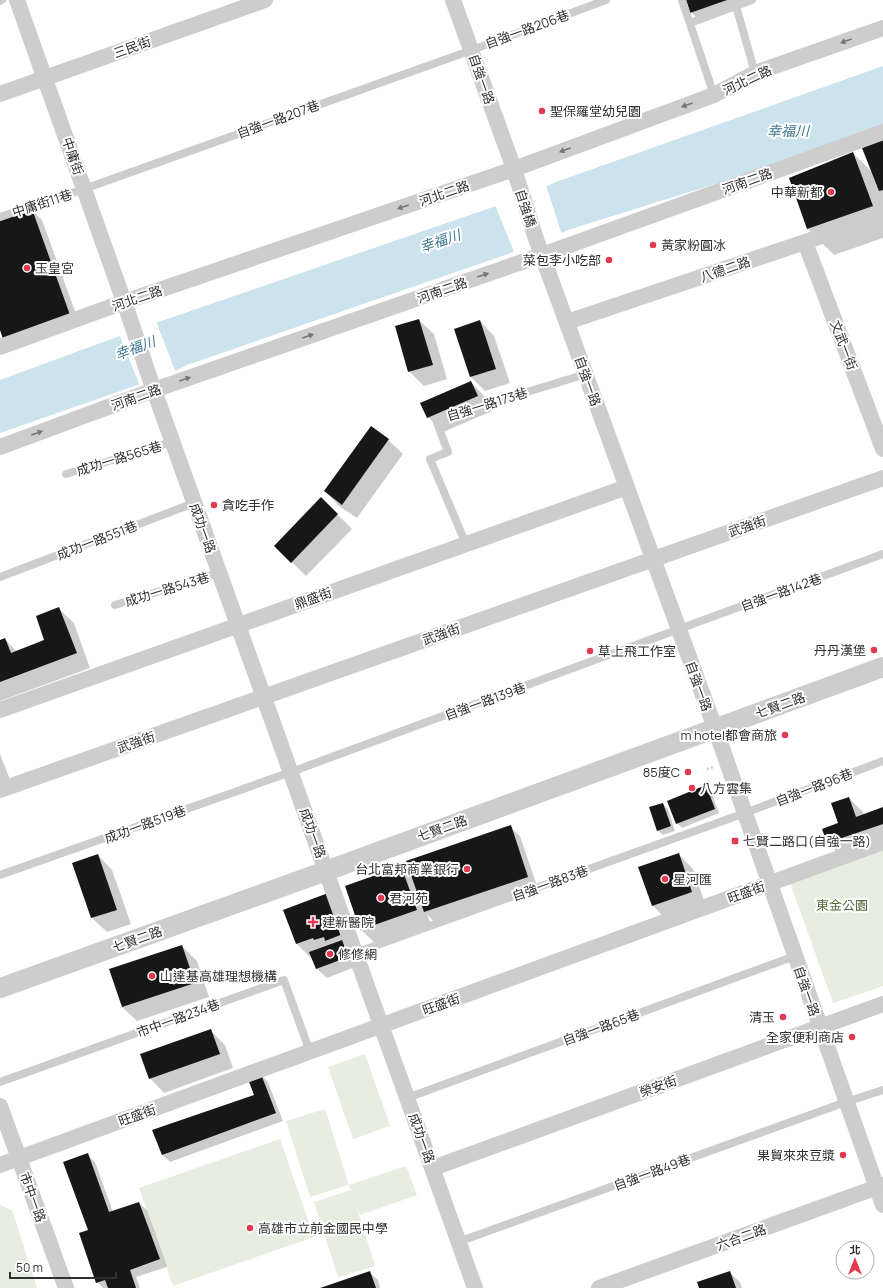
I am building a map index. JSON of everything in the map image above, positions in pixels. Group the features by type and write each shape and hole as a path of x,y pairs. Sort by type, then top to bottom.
{"street":[{"name":"中庸街","path":"17,0 152,384"},
{"name":"三民街","path":"0,94 265,0"},
{"name":"自強一路","path":"453,0 472,50 515,175"},
{"name":"河北二路","path":"0,347 126,308 515,175 714,95 755,74 883,28"},
{"name":"河南二路","path":"0,447 152,384 542,255 883,132"},
{"name":"自強橋","path":"515,175 535,236"},
{"name":"八德二路","path":"567,322 805,242 883,214"},
{"name":"自強一路","path":"535,236 715,728 846,1102 880,1186 883,1205"},
{"name":"文武一街","path":"805,242 883,449"},
{"name":"成功一路","path":"152,384 475,1288"},
{"name":"武強街","path":"0,790 883,478"},
{"name":"鼎盛街","path":"0,710 627,487"},
{"name":"七賢二路","path":"0,988 326,871 883,667"},
{"name":"旺盛街","path":"0,1166 883,842"},
{"name":"榮安街","path":"433,1168 883,1004"},
{"name":"市中一路","path":"0,1106 66,1288"},
{"name":"六合二路","path":"599,1288 880,1186"}],"lane":[{"name":"自強一路206巷","path":"472,50 606,0"},
{"path":"682,0 714,95"},
{"path":"690,23 752,0"},
{"path":"736,6 755,74"},
{"name":"自強一路207巷","path":"84,189 472,50"},
{"name":"中庸街11巷","path":"0,217 84,189"},
{"name":"自強一路173巷","path":"466,544 430,459 448,452 436,420 586,374"},
{"name":"成功一路565巷","path":"66,474 172,442"},
{"name":"成功一路551巷","path":"0,577 194,503"},
{"name":"自強一路142巷","path":"679,630 883,554"},
{"name":"成功一路543巷","path":"115,605 219,573"},
{"name":"自強一路139巷","path":"291,772 679,630"},
{"name":"自強一路96巷","path":"745,813 883,761"},
{"name":"成功一路519巷","path":"0,875 291,772"},
{"name":"自強一路83巷","path":"355,953 745,813"},
{"name":"自強一路65巷","path":"407,1098 795,956"},
{"name":"市中一路234巷","path":"0,1082 284,980 310,1052"},
{"name":"自強一路49巷","path":"458,1242 883,1090"}],"green space":[{"name":"東金公園","path":"883,847 883,986 833,1003 789,880"},
{"path":"365,1054 390,1126 353,1139 328,1067"},
{"path":"325,1109 349,1185 406,1166 417,1195 360,1215 355,1202 375,1266 338,1277 314,1202 351,1190 348,1185 310,1197 286,1121"},
{"path":"280,1139 314,1237 173,1286 139,1188"},
{"path":"0,1205 12,1210 37,1288 0,1288"}],"water":[{"name":"幸福川","path":"883,66 883,124 798,158 571,229 508,254 187,365 169,374 0,433 0,380 144,327 528,195 556,182"}],"pier":[{"path":"546,185 562,235 515,254 495,205"},
{"path":"156,321 176,373 140,386 119,334"}],"building":[{"path":"686,0 727,0 690,13"},
{"path":"883,140 883,190 879,191 862,148"},
{"name":"中華新都","path":"853,152 873,206 807,229 789,178"},
{"name":"玉皇宮","path":"32,209 70,315 3,339 0,330 0,221"},
{"path":"419,319 433,365 408,372 395,326"},
{"path":"480,320 496,369 470,377 454,329"},
{"path":"471,381 478,396 427,418 420,403"},
{"path":"371,426 389,439 342,505 324,491"},
{"path":"321,497 338,514 291,563 274,546"},
{"path":"59,607 77,653 0,682 0,640 5,638 11,653 44,640 36,616"},
{"path":"706,785 715,809 676,824 667,801"},
{"path":"849,797 856,817 883,807 883,824 827,843 822,829 838,823 831,803"},
{"path":"663,803 671,826 657,831 649,807"},
{"name":"台北富邦商業銀行","path":"511,825 528,877 424,912 406,861"},
{"name":"星河匯","path":"679,853 692,892 652,906 638,867"},
{"path":"98,854 117,910 91,918 72,863"},
{"name":"君河苑","path":"401,866 417,910 360,930 345,886"},
{"name":"建新醫院","path":"328,893 343,934 325,941 324,937 314,940 313,938 296,944 283,910"},
{"name":"修修網","path":"345,939 351,956 316,969 309,952"},
{"name":"山達基高雄理想機構","path":"182,945 195,983 122,1007 109,969"},
{"path":"211,1029 220,1054 149,1079 140,1054"},
{"path":"261,1074 276,1113 162,1155 152,1130 254,1095 248,1079"},
{"path":"88,1153 109,1212 139,1202 160,1259 130,1270 136,1288 108,1288 105,1280 96,1283 79,1233 88,1230 63,1162"},
{"path":"370,1271 376,1288 320,1288"},
{"path":"730,1271 736,1288 699,1288 697,1282"}],"place":[{"name":"聖保羅堂幼兒園","path":"542,111"},
{"name":"中華新都","path":"831,192"},
{"name":"黃家粉圓冰","path":"653,245"},
{"name":"菜包李小吃部","path":"609,260"},
{"name":"玉皇宮","path":"27,268"},
{"name":"貪吃手作","path":"214,505"},
{"name":"丹丹漢堡","path":"874,650"},
{"name":"草上飛工作室","path":"590,651"},
{"name":"m hotel都會商旅","path":"785,735"},
{"name":"85度C","path":"688,772"},
{"name":"八方雲集","path":"692,788"},
{"name":"七賢二路口(自強一路)","path":"735,841"},
{"name":"台北富邦商業銀行","path":"467,869"},
{"name":"星河匯","path":"665,879"},
{"name":"君河苑","path":"381,898"},
{"name":"建新醫院","path":"313,922"},
{"name":"修修網","path":"330,954"},
{"name":"山達基高雄理想機構","path":"152,976"},
{"name":"清玉","path":"783,1017"},
{"name":"全家便利商店","path":"852,1037"},
{"name":"果貿來來豆漿","path":"843,1155"},
{"name":"高雄市立前金國民中學","path":"250,1228"}]}
